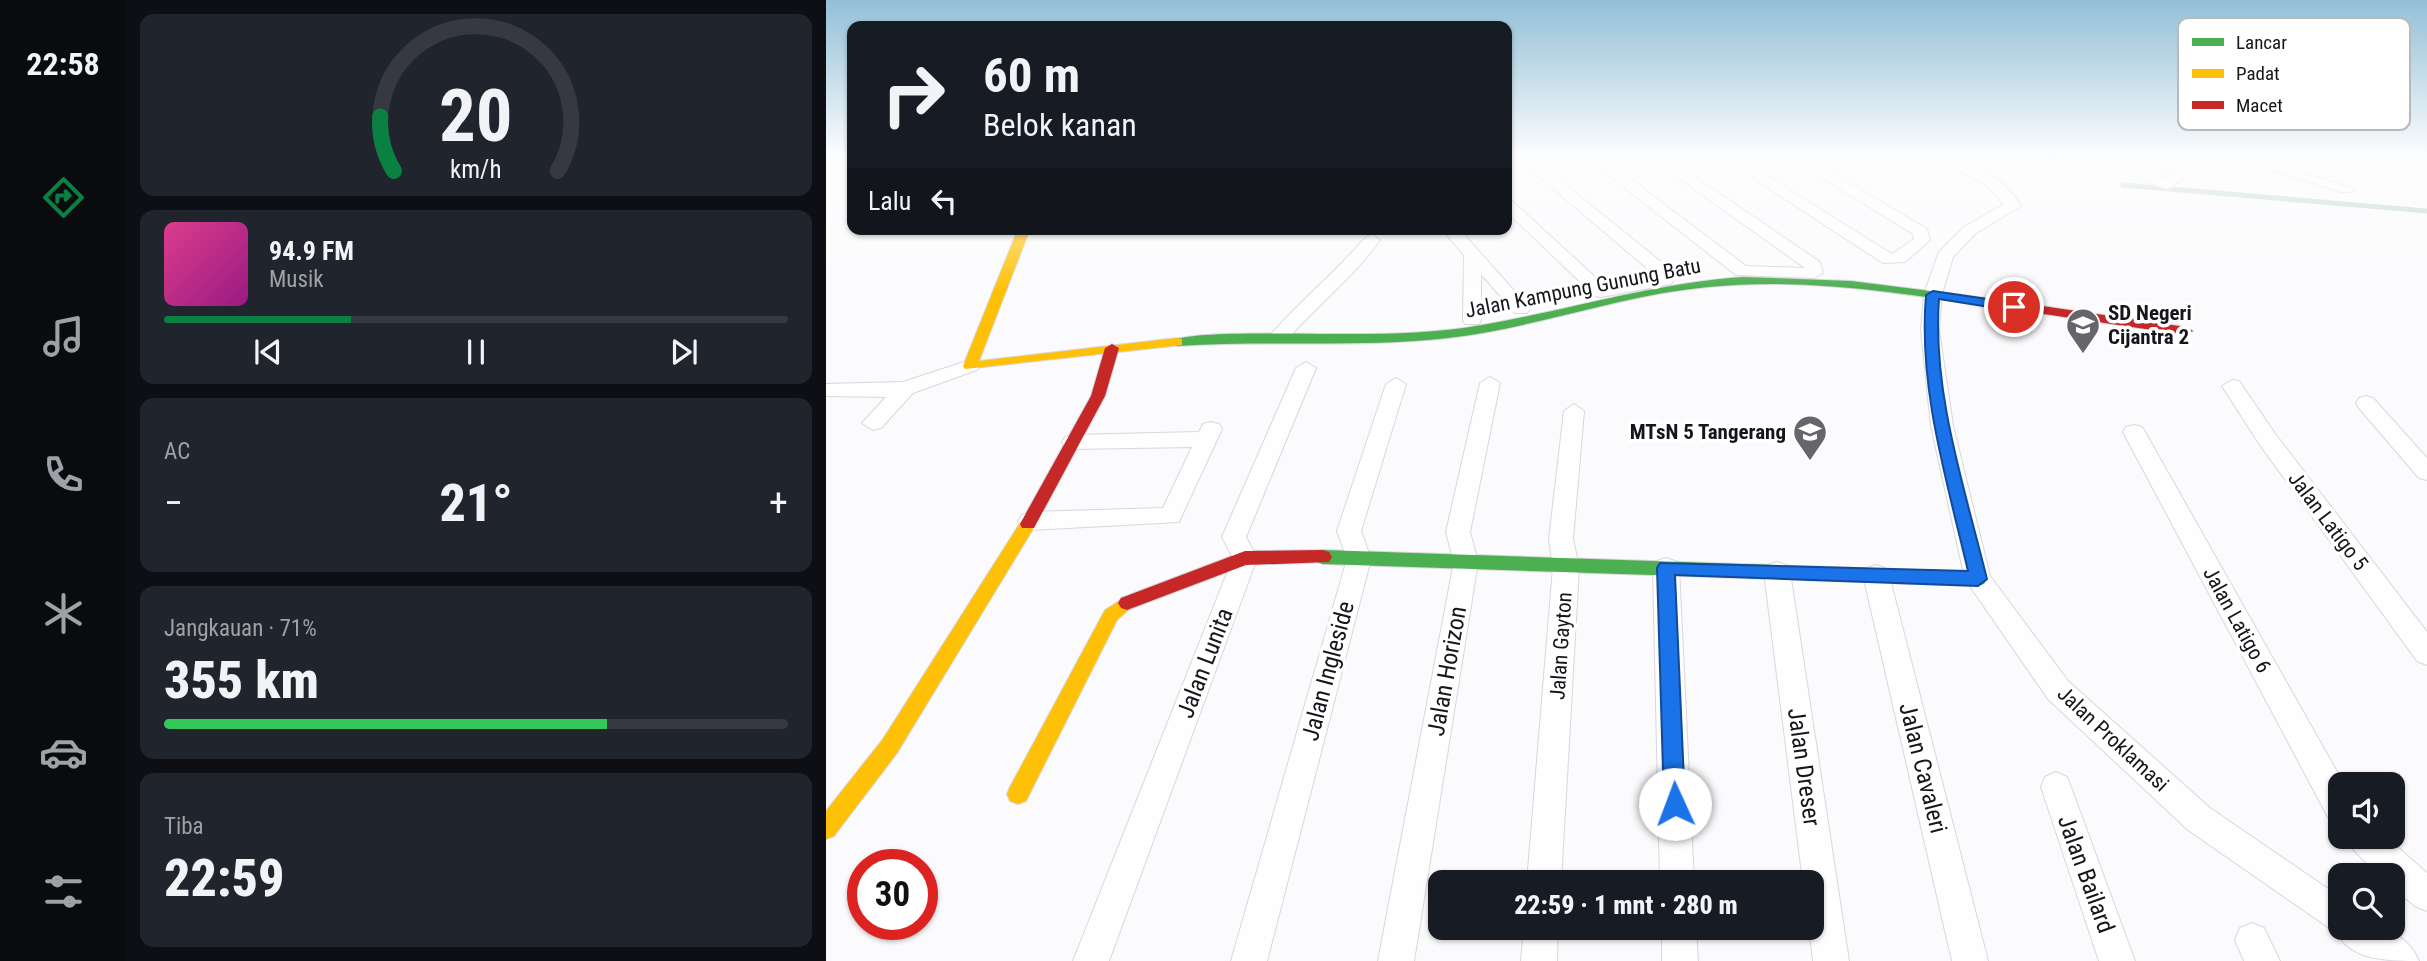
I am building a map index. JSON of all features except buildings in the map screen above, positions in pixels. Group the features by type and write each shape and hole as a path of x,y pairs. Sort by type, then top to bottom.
{"street":[{"path":"1512,209 1601,292 1661,283 1665,280 1665,274 1576,201"},
{"path":"1650,201 1742,271 1814,273 1814,266 1720,201"},
{"path":"1797,201 1889,259 1899,258 1922,240 1921,232 1869,201"},
{"name":"Jalan Proklamasi","path":"2011,201 2013,206 1970,230 1945,256 1933,295 1930,330 1942,426 1978,579 2058,690 2199,819 2328,910"},
{"path":"826,390 884,391 906,388 970,366 1022,235"},
{"path":"1456,235 1521,309"},
{"path":"1279,337 1337,281 1371,240"},
{"path":"1472,253 1472,320"},
{"name":"Jalan Kampung Gunung Batu","path":"970,366 1112,348 1279,337 1445,334 1492,329 1589,304 1743,281 1831,284 1933,295 2186,331"},
{"path":"826,828 890,746 1030,521 1098,396 1112,348"},
{"path":"1245,558 1234,537 1306,368"},
{"name":"Jalan Horizon","path":"1395,961 1466,562 1458,532 1490,383"},
{"name":"Jalan Ingleside","path":"1249,961 1359,559 1349,531 1396,384"},
{"name":"Jalan Latigo 5","path":"2232,386 2268,440 2427,653"},
{"path":"873,423 906,388"},
{"path":"2366,403 2427,472"},
{"name":"Jalan Gayton","path":"1545,870 1566,567 1561,539 1574,411"},
{"name":"Jalan Latigo 6","path":"2134,432 2328,786"},
{"path":"1030,521 1171,516 1208,434 1073,442"},
{"path":"1018,794 1111,615 1130,600 1245,558 1466,562 1978,579"},
{"name":"Jalan Lunita","path":"1091,961 1245,558"},
{"path":"1666,568 1677,870"},
{"name":"Jalan Dreser","path":"1777,572 1831,961"},
{"name":"Jalan Cavaleri","path":"1876,575 1970,961"},
{"name":"Jalan Bailard","path":"2056,787 2117,961"},
{"path":"2375,849 2427,894"},
{"path":"1539,961 1540,940"},
{"path":"1679,940 1680,961"},
{"path":"2370,940 2400,961"}],"waterway":[{"path":"2308,201 2427,211"}],"traffic: fast":[{"path":"1177,342 1447,334 1513,324 1675,287 1743,281 1851,284 1994,303"},
{"path":"1323,557 1978,579"}],"traffic: slow":[{"path":"1022,235 970,366 1177,342"},
{"path":"826,828 890,746 1028,524"},
{"path":"1018,794 1111,615 1127,603"}],"traffic: jam":[{"path":"1994,303 2186,331"},
{"path":"1028,524 1098,396 1112,348"},
{"path":"1127,603 1245,558 1323,557"}],"place":[{"name":"SD Negeri Cijantra 2","path":"2083,355"},
{"name":"MTsN 5 Tangerang","path":"1810,462"}],"route":[{"path":"1675,804 1666,568 1978,579 1942,426 1930,330 1933,295 2014,307"}]}
